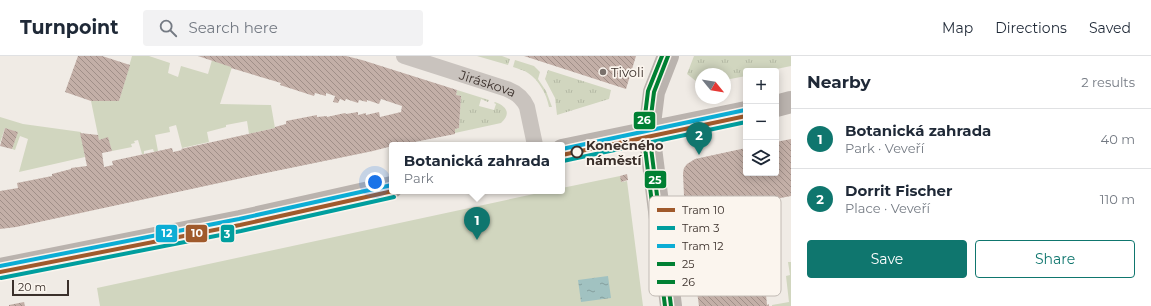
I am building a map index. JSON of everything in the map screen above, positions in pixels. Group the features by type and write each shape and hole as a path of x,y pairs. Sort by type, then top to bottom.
{"main road":[{"path":"657,196 649,132 654,92 668,56"},
{"path":"779,105 791,102"},
{"path":"565,149 743,113"},
{"path":"0,269 240,221 389,188"},
{"path":"670,296 671,306"}],"street":[{"name":"Jiráskova","path":"404,56 507,89 518,94 525,101 534,142"}],"green space":[{"path":"132,56 149,56 170,63 168,73 178,77 181,66 208,74 212,60 232,67 220,104 271,105 275,128 249,134 247,121 226,125 226,127 207,132 209,142 182,148 176,125 169,127 170,132 155,135 158,151 154,152 153,149 144,151 144,154 142,154 138,140 131,144 132,147 112,151 108,138 99,140 91,101 119,101"},
{"path":"477,56 502,56 510,59 508,65"},
{"path":"694,56 791,56 791,66 779,68 743,68 743,77 731,79 731,68 695,68 695,80 687,74"},
{"path":"515,60 534,66 540,72 538,79 546,91 552,107 549,107 544,93 536,80 523,70 513,67"},
{"path":"548,70 611,90 609,99 557,115 555,98 545,79"},
{"path":"457,90 489,100 488,102 481,99 479,106 494,110 496,104 494,103 495,102 505,108 507,113 506,116 501,123 455,133 455,129 459,128 461,96 456,95"},
{"path":"0,117 23,124 81,132 85,157 19,172 28,139 20,136 15,150 12,149 17,132 5,128 0,143"},
{"path":"620,176 622,182 627,181 643,306 100,306 97,288 534,194 565,194 565,187"},
{"path":"788,262 791,262 791,306 772,306 789,302 786,276 790,275"}],"water":[{"path":"608,276 611,298 581,302 578,280"}],"building":[{"path":"78,56 102,56 130,65 119,101 91,101 65,92"},
{"path":"198,56 346,56 362,60 457,90 456,95 461,96 459,128 455,129 455,134 414,142 389,142 389,147 373,151 16,227 0,229 0,191 18,188 17,183 52,176 52,174 71,168 87,166 80,133 98,135 99,140 108,137 112,151 102,153 104,167 113,165 112,161 172,148 173,152 182,150 181,149 275,128 286,124 286,121 317,115 317,117 327,117 345,113 358,112 358,115 366,113 366,115 379,112 380,117 401,112 402,106 381,99 379,104 367,100 367,102 359,100 358,103 346,99 345,101 340,99 338,103 333,102 335,96 326,93 326,96 315,93 314,96 280,85 281,83"},
{"name":"Tivoli","path":"524,56 636,56 626,89"},
{"path":"5,128 18,132 12,149 0,146"},
{"path":"791,139 791,196 781,198 781,196 684,196 684,168 695,159 743,149 743,176 779,176 779,141"},
{"path":"627,174 628,180 621,182 620,176"},
{"path":"698,296 766,296 767,305 769,304 769,306 699,306"},
{"path":"24,302 25,306 9,306 9,305"}],"tram line":[{"name":"12","path":"565,148 743,110"},
{"name":"10","path":"565,154 743,117"},
{"name":"3","path":"565,161 743,123"},
{"name":"12","path":"0,266 239,219 389,186"},
{"name":"10","path":"0,272 240,225 389,192"},
{"name":"3","path":"1,278 241,231 394,197"}],"transit line":[{"name":"26","path":"651,196 643,132 648,91 662,56"},
{"name":"25","path":"657,196 649,132 654,92 668,56"},
{"name":"26","path":"664,296 665,306"},
{"name":"25","path":"670,296 671,306"}],"place":[{"name":"Tivoli","path":"603,72"},
{"name":"Konečného náměstí","path":"577,152"},
{"name":"Dorrit Fischer","path":"699,155"},
{"name":"Botanická zahrada","path":"477,240"}]}
